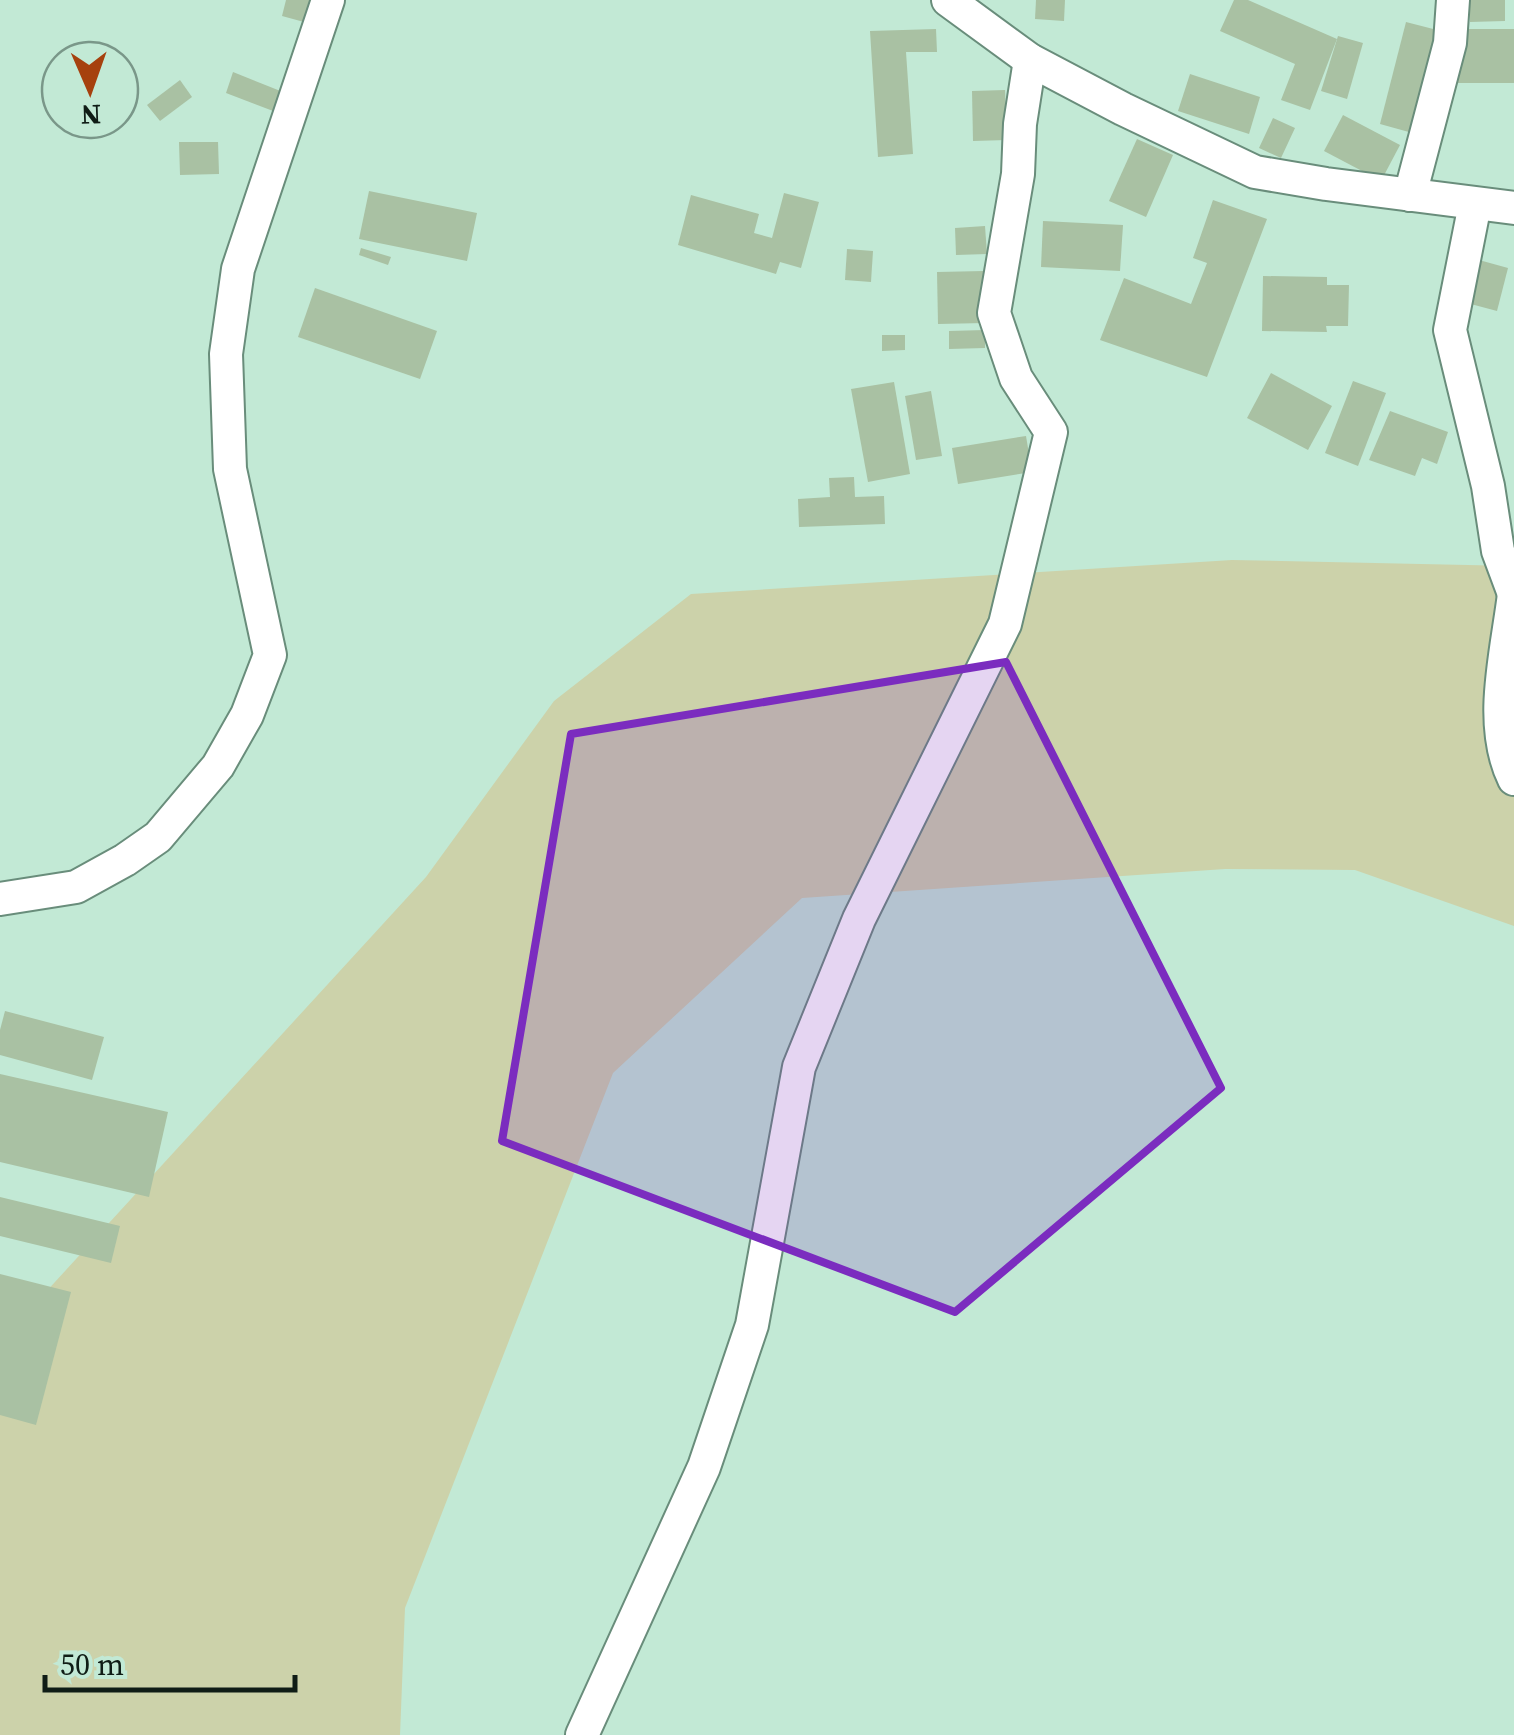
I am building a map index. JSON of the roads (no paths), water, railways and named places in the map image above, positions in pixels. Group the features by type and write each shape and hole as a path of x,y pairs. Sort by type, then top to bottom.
{"street":[{"path":"0,899 76,887 158,837 218,766 247,715 270,655 230,469 226,354 238,269 328,0"},
{"path":"948,0 1030,60 1255,172 1514,208"},
{"path":"1410,195 1450,43 1453,0"},
{"path":"582,1735 704,1467 752,1325 799,1068 859,918 1005,624 1010,606 1051,432 1016,378 994,313 1018,174 1020,124 1030,60"},
{"path":"1475,204 1450,330 1488,486 1498,550 1514,594 1500,702 1506,762 1514,778"}]}
